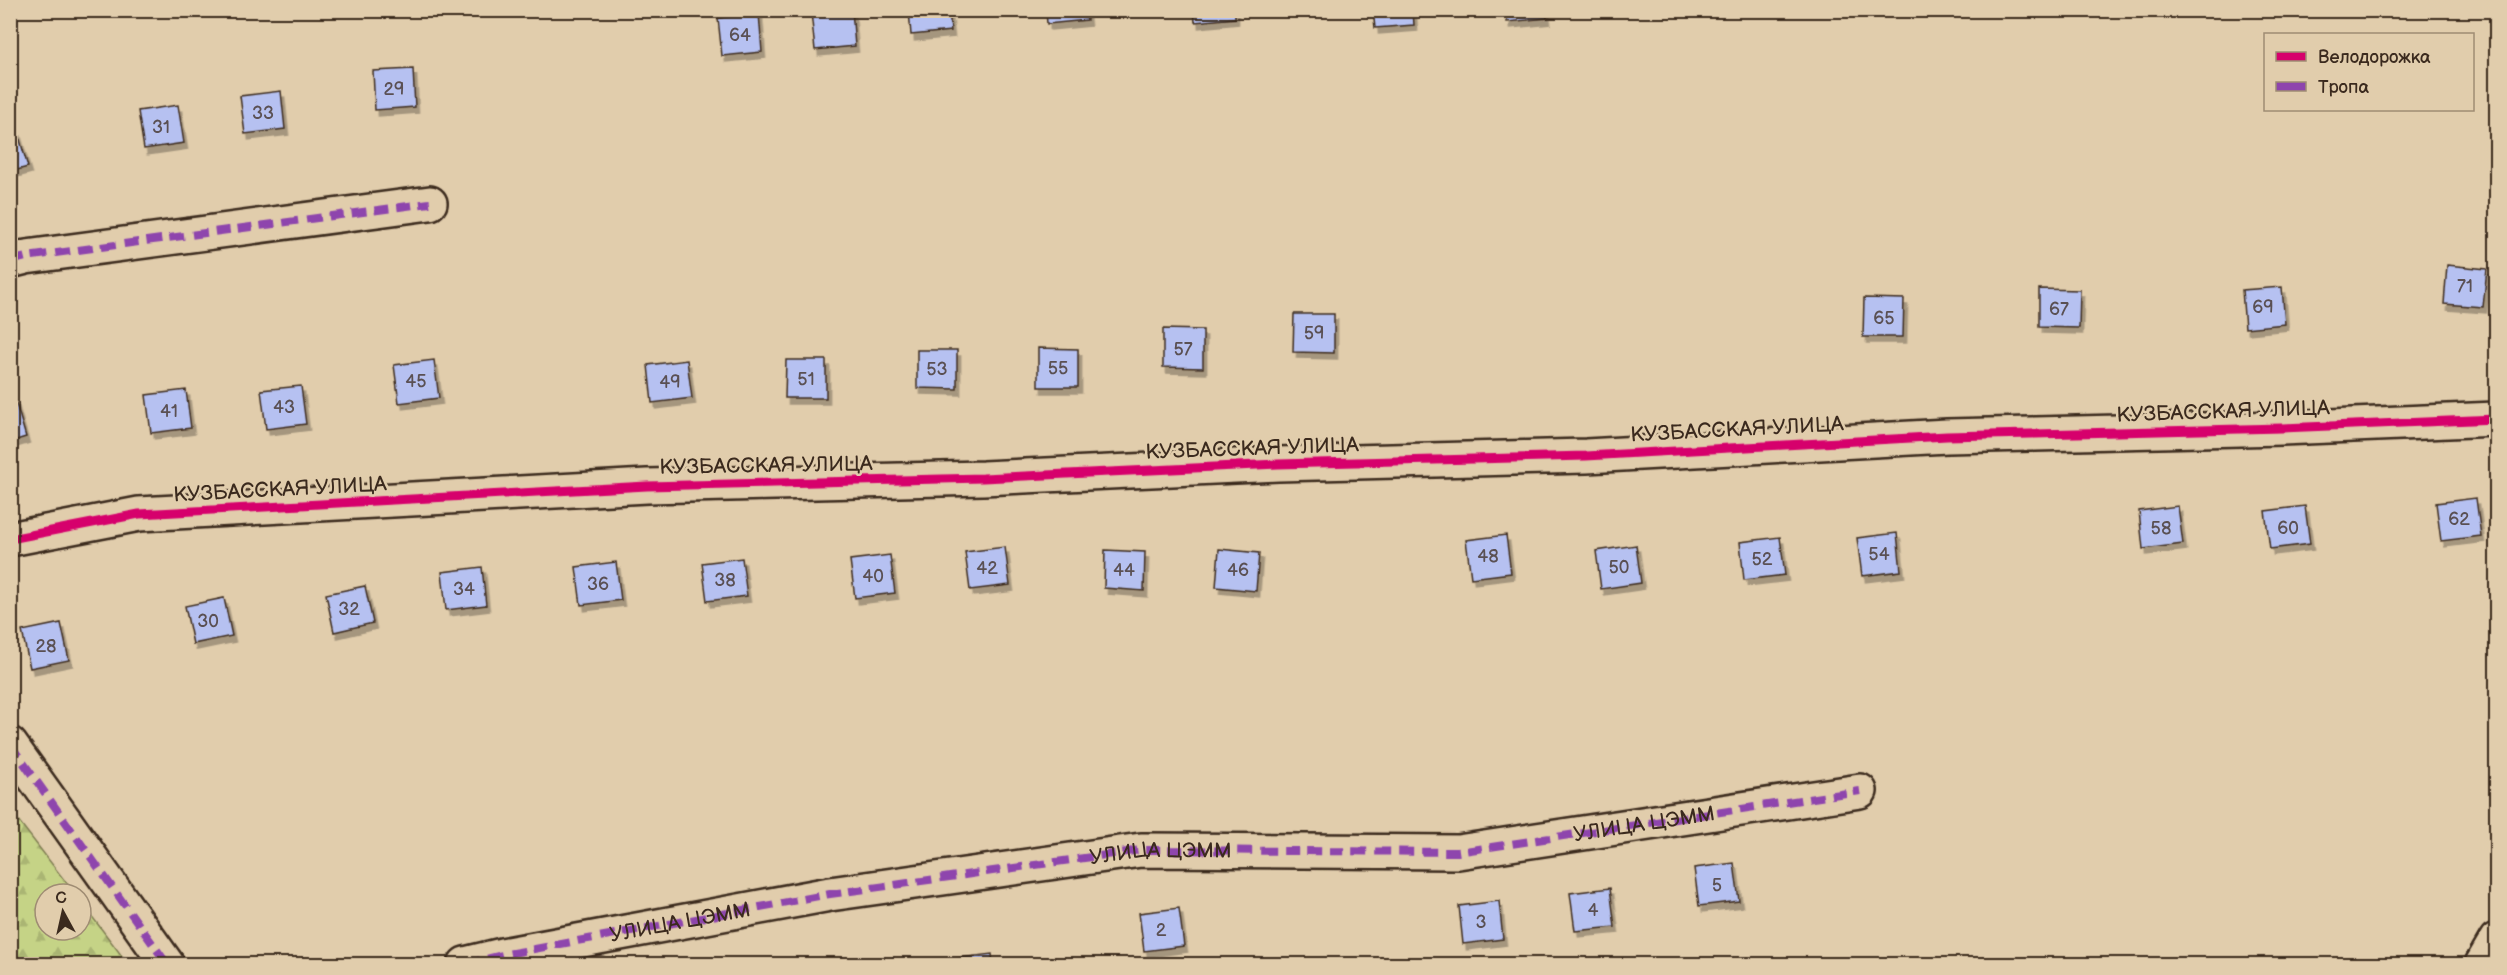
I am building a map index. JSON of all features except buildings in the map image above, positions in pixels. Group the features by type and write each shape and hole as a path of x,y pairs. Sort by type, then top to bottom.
{"street":[{"path":"10,261 26,256 430,203"},
{"name":"КУЗБАССКАЯ УЛИЦА","path":"10,539 139,514 647,486 983,478 1278,464 1586,456 1947,436 2282,428 2496,419"},
{"path":"10,744 167,964"},
{"name":"УЛИЦА ЦЭММ","path":"465,964 502,955 830,894 1141,850 1458,852 1860,791"},
{"path":"2482,964 2496,940"}],"green space":[{"path":"11,811 66,882 33,882 33,942 93,942 93,918 128,964 11,964"}],"marked path":[{"path":"10,261 430,203"},
{"path":"10,744 167,964"},
{"path":"465,964 502,955 830,894 1141,850 1458,852 1860,791"}],"cycle path":[{"path":"10,539 139,514 647,486 983,478 1278,464 1586,456 1947,436 2282,428 2496,419"}]}
